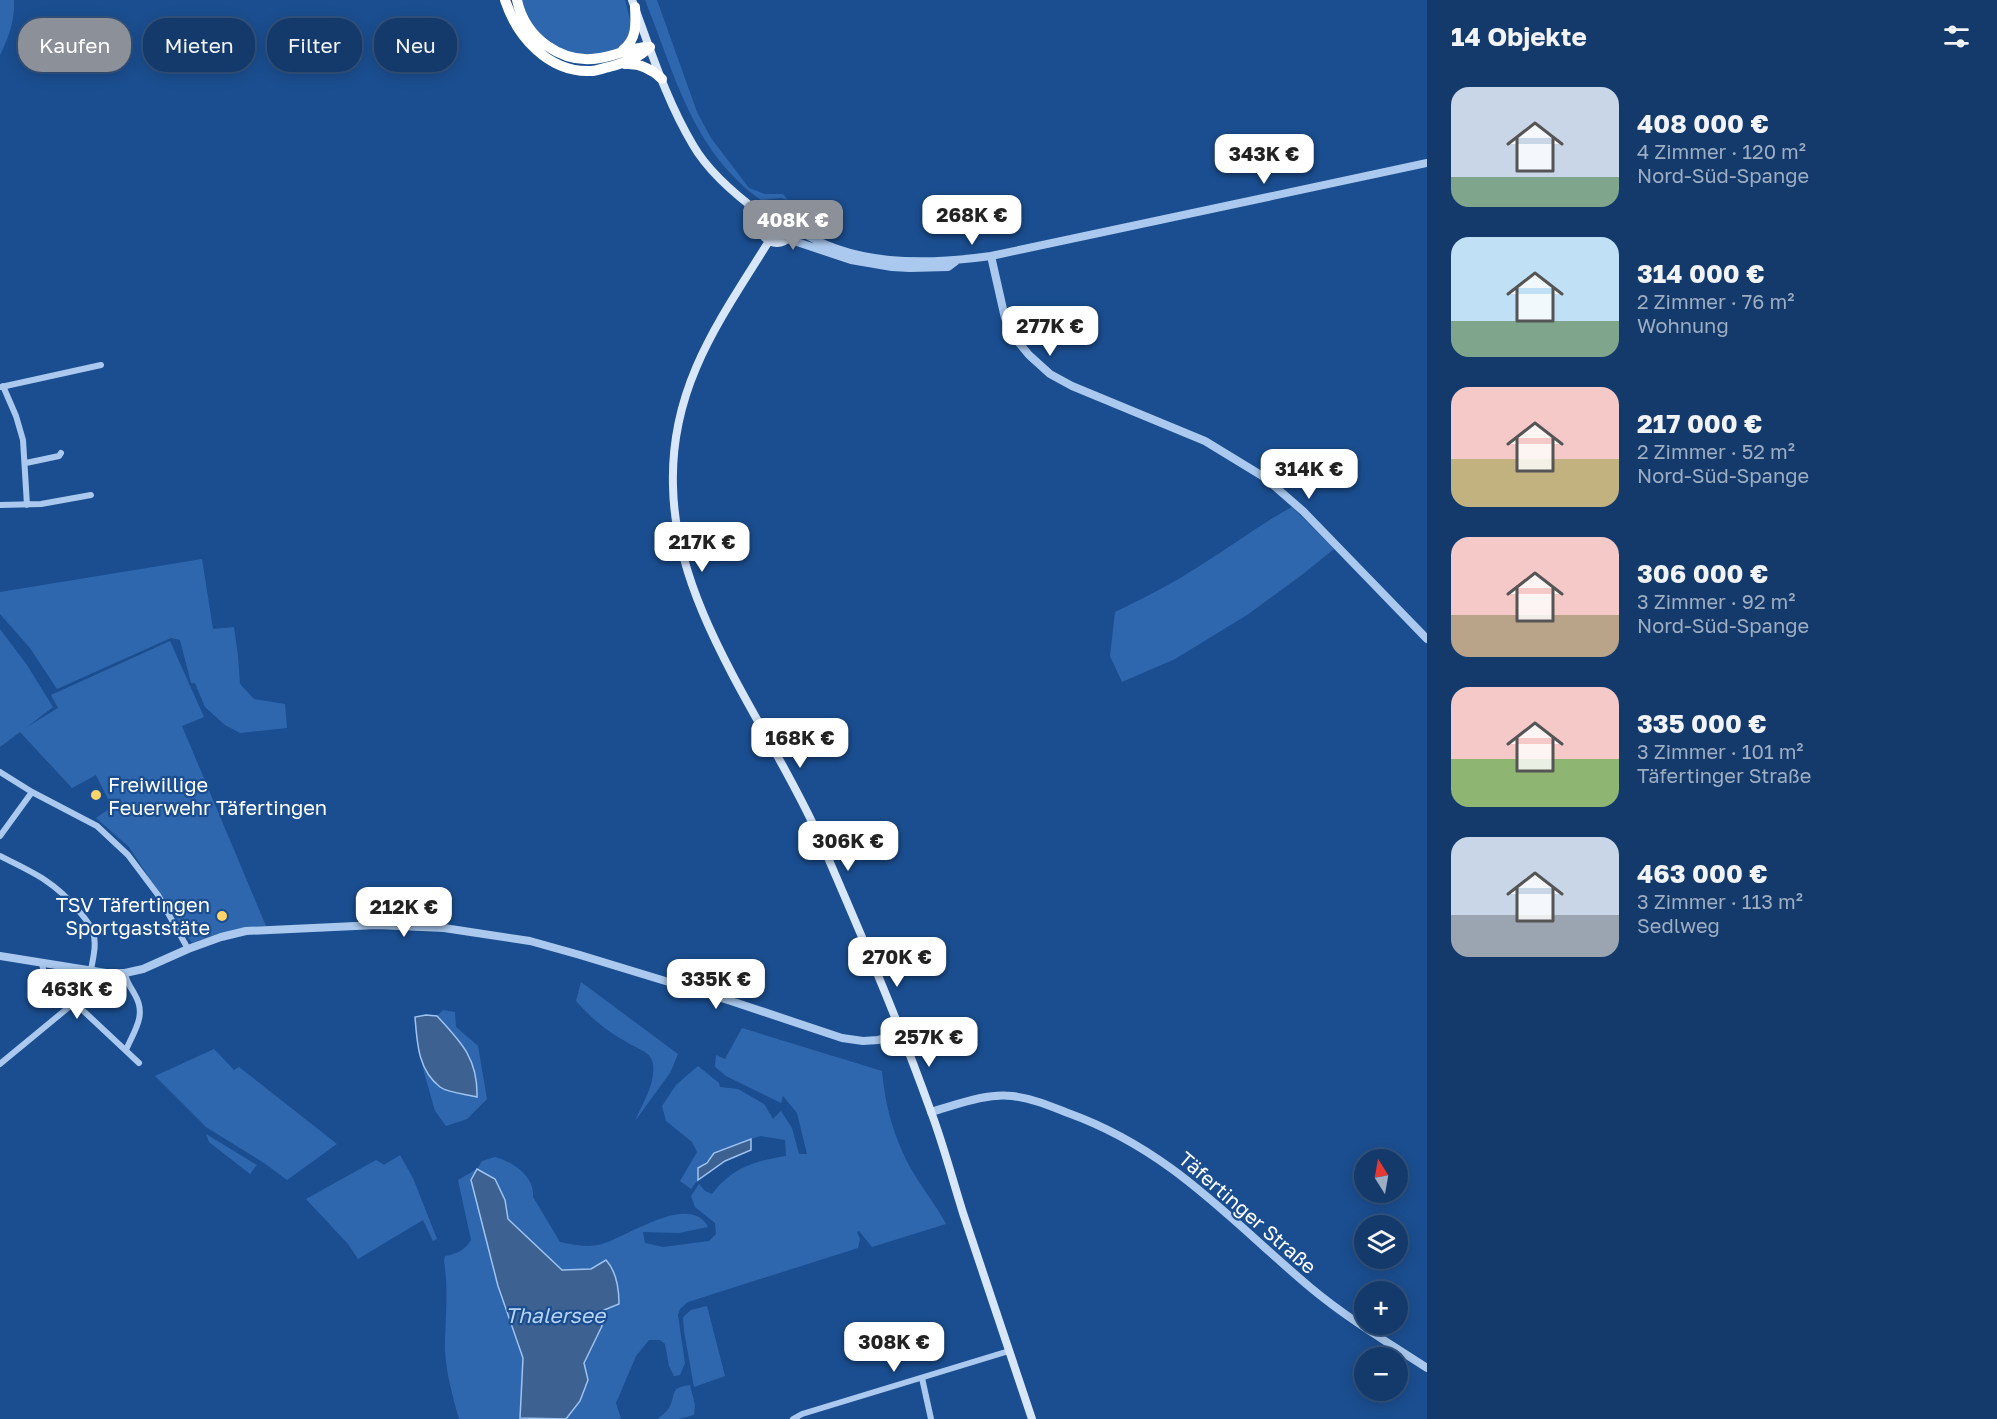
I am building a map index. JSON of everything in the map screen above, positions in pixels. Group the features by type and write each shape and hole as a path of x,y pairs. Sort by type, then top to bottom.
{"highway":[{"path":"505,0 514,24 537,51 548,60 573,69 592,71 620,59 643,54 650,47"},
{"path":"517,0 520,12 530,30 544,45 557,52 587,59 620,59 635,63 655,72 662,79"},
{"path":"620,59 634,36 636,24 634,4"}],"main road":[{"path":"634,4 662,79 693,146 724,183 764,216"},
{"path":"773,210 784,211 792,219 794,227 788,238 779,243 769,241 760,229 764,216 773,210"},
{"path":"769,241 716,326 692,374 677,428 673,487 678,534 702,611 803,804 902,1034 937,1128 1032,1419"}],"street":[{"path":"788,238 836,256 864,259 956,261 991,256 1427,163"},
{"path":"794,227 821,243 864,259"},
{"path":"991,256 1005,318 1015,338 1029,356 1050,374 1072,386 1188,433 1264,477 1303,511 1427,639"},
{"path":"27,505 23,440 16,416 1,387 100,365"},
{"path":"26,463 59,456 61,453"},
{"path":"0,505 27,505 92,495"},
{"path":"0,772 32,792 97,826 128,855 158,896 188,949"},
{"path":"0,836 32,792"},
{"path":"0,856 43,876 65,895 86,919 93,933 95,946 91,970"},
{"path":"0,956 106,973 125,973 143,969 221,937 246,931 377,925 444,928 530,941 731,1001 842,1038 863,1041 878,1040 902,1034"},
{"path":"42,963 44,974 139,1063"},
{"path":"125,973 140,1004 141,1014 126,1050"},
{"path":"0,1064 75,1002"},
{"name":"Täfertinger Straße","path":"931,1112 990,1097 1011,1096 1075,1115 1123,1138 1162,1160 1201,1190 1311,1288 1360,1326 1427,1368"},
{"path":"793,1419 802,1414 1009,1351"},
{"path":"922,1378 931,1419"}],"shaded area":[{"path":"0,0 14,0 11,28 0,55"},
{"path":"522,0 625,0 631,23 627,43 617,52 577,57 546,42 528,19"},
{"path":"645,0 657,0 697,112 711,138 749,188 765,194 783,194 788,200 781,198 761,200 737,180 718,158 688,109"},
{"path":"777,214 786,218 790,227 786,236 777,240 768,236 764,227 768,218"},
{"path":"1292,507 1334,549 1247,615 1175,659 1122,682 1110,656 1115,612 1180,578"},
{"path":"202,559 213,629 234,627 240,684 254,699 285,704 287,728 240,733 225,725 205,707 195,683 191,683 180,640 171,638 57,689 30,648 0,614 0,592"},
{"path":"0,629 27,665 53,707 27,727 58,708 51,695 170,641 204,717 182,726 266,926 228,931 192,943 129,847 96,818 112,807 96,775 72,788 20,732 0,747"},
{"path":"581,982 678,1054 670,1073 635,1121 652,1079 652,1060 644,1052 601,1025 576,1001"},
{"path":"443,1010 455,1012 456,1027 478,1046 487,1099 467,1119 446,1126 435,1111 422,1065 441,1088 477,1097 470,1056 437,1016"},
{"path":"742,1028 882,1071 885,1097 900,1146 911,1169 946,1224 872,1247 859,1231 857,1232 860,1239 858,1248 688,1302 680,1309 678,1315 685,1363 680,1375 674,1376 669,1366 665,1344 660,1340 649,1340 636,1356 616,1403 621,1419 566,1419 580,1401 588,1380 584,1363 602,1326 598,1312 606,1309 612,1271 610,1265 596,1265 591,1269 562,1270 508,1219 505,1200 495,1180 477,1169 482,1161 495,1157 509,1162 522,1171 533,1189 533,1197 560,1242 586,1246 602,1244 658,1220 673,1215 687,1214 699,1217 708,1227 679,1233 643,1232 645,1243 663,1247 709,1241 716,1234 715,1223 695,1207 691,1196 699,1184 705,1191 712,1194 728,1178 744,1167 786,1156 785,1140 761,1136 718,1151 699,1168 698,1180 691,1189 680,1181 697,1152 692,1142 666,1121 662,1106 676,1085 698,1066 719,1083 720,1087 738,1089 764,1104 773,1119 781,1111 792,1128 799,1154 807,1154 797,1113 783,1096 781,1103 726,1076 715,1067 716,1055 725,1059"},
{"path":"214,1049 234,1070 239,1067 337,1144 287,1180 206,1127 155,1076"},
{"path":"206,1134 257,1165 250,1174 209,1142"},
{"path":"400,1155 413,1178 437,1239 433,1241 423,1220 358,1259 348,1244 306,1199 376,1160 384,1165"},
{"path":"477,1169 475,1176 498,1286 523,1358 521,1419 459,1419 448,1376 445,1350 447,1294 444,1261 445,1256 460,1251 471,1240 458,1180"},
{"path":"707,1306 725,1376 694,1387 683,1317 691,1310"},
{"path":"690,1385 695,1405 694,1415 678,1419 658,1419 669,1408 674,1392 683,1386"}],"water":[{"path":"437,1016 467,1052 475,1072 477,1097 443,1089 427,1073 420,1055 415,1017"},
{"path":"751,1139 751,1150 725,1161 698,1180 698,1168 707,1163 714,1153"},
{"name":"Thalersee","path":"477,1169 495,1179 505,1200 508,1219 562,1270 591,1269 606,1260 615,1275 619,1304 599,1312 602,1326 584,1363 588,1380 580,1401 566,1419 520,1418 523,1358 498,1286 471,1180"}],"place":[{"name":"Freiwillige Feuerwehr Täfertingen","path":"96,795"},
{"name":"TSV Täfertingen Sportgaststäte","path":"222,916"}]}
